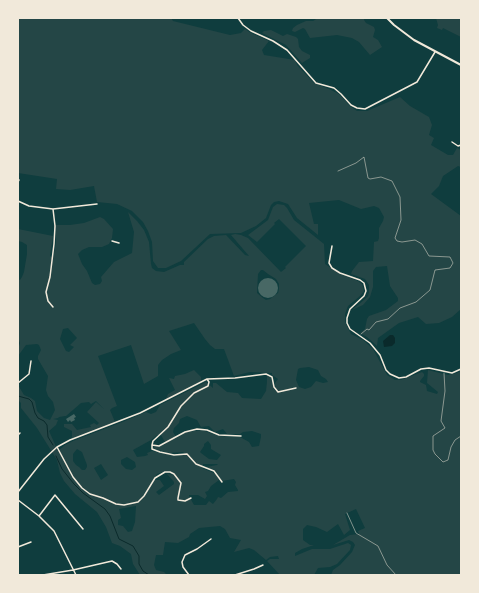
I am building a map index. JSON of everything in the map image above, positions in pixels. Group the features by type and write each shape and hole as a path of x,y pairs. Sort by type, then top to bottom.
{"street":[{"path":"238,18 243,25 251,31 273,41 287,50 316,83 334,88 351,105 357,108 365,109 417,82 435,52"},
{"path":"387,18 414,40 461,65"},
{"path":"452,142 458,146 461,145"},
{"path":"18,202 29,206 53,209 97,204"},
{"path":"52,307 48,301 46,292 50,276 54,244 55,226 53,209"},
{"path":"112,241 119,243"},
{"path":"332,246 329,263 332,268 340,273 360,280 364,283 366,291 364,296 350,308 347,318 350,329 370,343 380,355 386,370 394,377 399,378 406,377 421,369 429,368 452,373 461,369"},
{"path":"18,383 29,374 31,361"},
{"path":"18,492 44,459 57,447 82,435 140,413 207,379 235,378 266,374 272,377 274,387 278,392 296,388"},
{"path":"207,379 209,382 208,386 194,394 181,406 168,427 153,441 152,449 174,455 187,454 196,464 214,471 222,482"},
{"path":"152,445 159,446 186,432 197,429 207,430 219,435 241,436"},
{"path":"57,447 77,483 90,494 120,505 132,504 138,502 144,496 155,478 161,474 170,472 174,474 181,482 178,500 185,501 191,498"},
{"path":"39,516 55,495 83,529"},
{"path":"18,500 54,530 76,575"},
{"path":"189,575 183,567 182,562 185,555 211,539"},
{"path":"18,547 31,542"},
{"path":"43,575 112,561 121,569"},
{"path":"235,575 254,570 263,565"}],"path":[{"path":"338,171 364,158 368,178 370,180 381,177 392,181 400,197 401,220 395,238 396,241 402,242 415,240 422,244 429,256 450,257 453,263 450,268 435,270 430,290 416,302 400,308 388,319 376,322 370,330 367,330 358,336"},
{"path":"444,372 445,391 441,421 445,428 433,436 433,450 435,454 443,462 448,460 451,447 455,440 461,436"},
{"path":"347,513 356,533 378,546 387,565 396,575"}],"shaded area":[{"path":"18,18 171,18 173,21 230,35 241,33 245,29 269,41 262,50 264,55 295,60 297,65 314,83 339,94 357,111 367,111 400,97 410,106 429,117 432,125 429,135 434,138 431,145 448,155 453,155 457,148 461,150 461,167 458,166 443,176 439,186 431,194 461,216 461,309 452,317 439,323 426,324 418,317 399,323 378,338 377,346 360,333 365,329 369,316 386,310 398,301 398,298 390,286 387,266 376,267 373,271 373,287 370,297 363,305 352,310 368,296 369,285 365,279 351,274 352,271 359,262 373,261 374,242 378,241 379,228 384,217 379,208 374,206 361,209 339,200 309,203 314,224 318,224 318,235 297,218 288,204 279,201 274,202 271,205 266,218 256,226 241,233 210,234 181,261 166,268 158,268 153,261 152,242 148,231 143,222 132,211 117,204 97,202 94,186 70,190 56,189 57,179 18,173"},
{"path":"318,18 364,18 366,23 374,27 375,30 373,37 378,40 382,47 370,55 359,42 352,38 337,35 310,38 303,28 295,32 292,31 297,25 306,21 313,21"},
{"path":"436,18 461,18 461,37 443,28 442,30 437,28 438,25"},
{"path":"271,30 283,36 287,34 296,37 298,39 299,47 302,51 310,55 310,58 302,63 286,45 262,33 264,31"},
{"path":"277,204 284,205 294,220 324,244 325,264 340,274 362,284 364,291 348,306 345,314 345,322 351,334 363,340 373,349 387,375 395,380 401,380 422,372 424,376 420,382 426,385 427,391 437,394 438,392 427,383 428,370 448,375 461,371 461,575 331,575 333,570 352,552 355,545 349,540 333,545 350,535 359,534 358,531 365,528 356,509 345,514 350,530 344,535 338,524 327,532 307,525 303,529 303,540 310,545 314,545 295,553 295,556 312,549 330,549 348,543 351,545 350,550 337,564 330,567 318,568 314,575 280,575 267,561 270,559 279,559 278,556 270,557 266,560 254,550 249,548 234,552 241,540 230,538 225,529 220,526 199,528 190,534 189,537 178,543 165,542 163,555 156,555 154,565 156,570 164,572 167,575 140,575 133,564 131,554 120,546 112,543 106,527 97,512 75,494 64,481 60,473 57,460 37,428 21,408 21,403 18,400 18,385 24,395 35,401 37,411 44,418 50,420 55,410 53,402 48,396 46,390 48,376 38,359 41,350 39,345 26,345 18,356 20,343 18,338 18,279 20,280 24,272 27,245 18,241 18,229 53,236 50,256 53,258 56,243 55,225 84,223 100,217 104,219 113,229 112,238 109,244 102,247 89,247 82,250 78,254 92,283 95,285 100,284 102,281 101,277 114,262 132,253 134,232 128,212 144,230 149,242 152,268 156,271 164,272 180,265 184,265 184,262 208,239 214,236 226,235 245,255 249,256 231,235 235,234 248,238 281,272 306,246 279,219 257,242 248,235 268,220 273,207","holes":["261,270 276,279 279,284 278,293 266,300 257,293 258,274","194,323 210,345 215,349 224,349 234,376 250,372 272,373 272,375 278,379 275,383 276,392 271,378 267,376 266,391 261,399 242,398 238,393 227,392 216,383 213,383 213,388 206,382 160,405 156,412 151,414 146,412 73,441 58,451 49,431 56,425 58,420 53,419 66,416 81,403 89,402 91,404 96,401 104,409 96,402 87,412 99,423 97,425 94,423 90,425 91,427 77,430 72,424 64,424 64,427 72,431 72,438 115,422 110,410 117,406 98,356 131,345 144,384 158,376 158,365 162,360 181,350 169,331","68,328 77,338 70,345 74,347 69,352 66,351 60,339 63,329","309,367 318,370 321,376 328,382 323,383 316,381 311,387 305,389 299,387 296,380 298,369","187,416 197,420 201,427 209,426 215,432 223,429 227,434 240,434 243,432 252,431 261,434 261,437 259,446 252,447 249,442 240,437 219,436 202,430 186,432 175,439 176,437 173,432 174,428 179,423 180,419","157,435 161,435 166,444 153,447 155,449 169,453 183,452 185,454 174,456 152,451 147,453 148,455 137,457 133,450","208,441 211,445 211,449 221,455 217,460 209,459 200,452 204,444","77,449 82,452 87,467 85,470 82,470 73,461 73,454","127,457 135,462 136,467 132,470 126,469 121,464 121,460","101,464 108,475 101,480 94,468","203,464 218,464 206,467 215,470 222,481 234,479 238,491 228,492 221,498 218,497 213,504 209,501 206,505 194,505 189,495 198,495 205,499 207,496 205,492 219,480 216,474 202,468","166,471 172,472 174,475 167,474 174,484 159,495 156,492 164,486 160,480 154,480 145,496 140,500 157,474","136,506 135,522 132,531 128,532 123,526 118,525 118,520 121,518 119,509"]},
{"path":"390,335 393,335 395,338 395,343 392,346 384,347 383,341"},
{"path":"194,370 201,377 201,381 166,399 168,394 175,390 169,378 174,379 175,376"}],"building":[{"path":"268,278 275,281 278,288 275,295 268,298 261,295 258,288 261,281"},
{"path":"74,414 76,417 74,418 75,420 71,422 70,420 68,422 66,419"}],"waterway":[{"path":"18,396 29,399 32,402 38,418 44,421 47,425 48,437 53,445"},
{"path":"56,456 62,469 74,484 83,493 105,509 110,516 119,539 133,546 139,556 139,564 143,571 149,575"}]}
